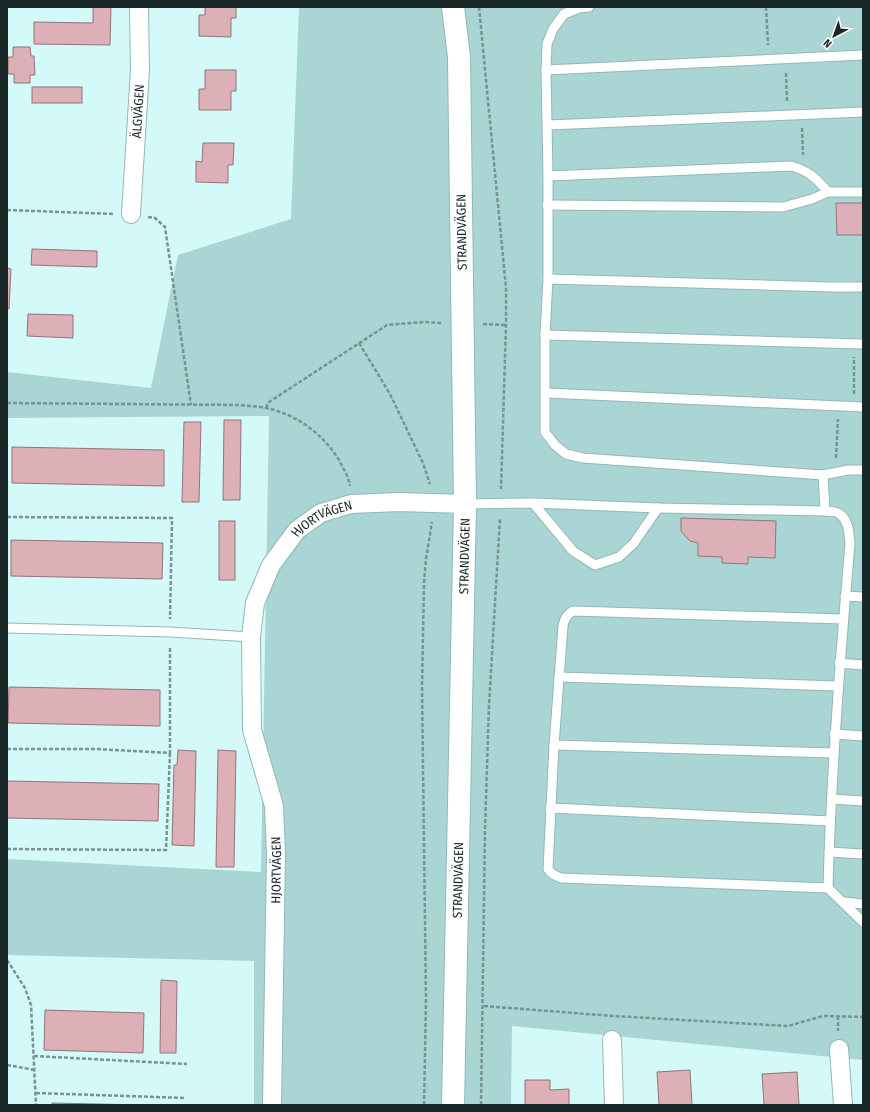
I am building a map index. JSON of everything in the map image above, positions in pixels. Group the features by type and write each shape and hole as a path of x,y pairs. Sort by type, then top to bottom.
{"street":[{"name":"ÄLGVÄGEN","path":"131,214 140,70 139,7"},
{"name":"STRANDVÄGEN","path":"453,1105 465,504 459,57 454,7"},
{"name":"HJORTVÄGEN","path":"272,1105 276,854 274,806 252,730 251,637 255,603 271,565 297,530 321,513 351,504 399,502 465,504"},
{"path":"612,1040 614,1105"},
{"path":"839,1049 843,1105"}],"lane":[{"path":"589,7 579,8 564,14 553,29 547,44 548,279 545,335 546,432 555,445 566,454 583,458 823,475 848,470 863,470"},
{"path":"546,70 863,55"},
{"path":"548,125 863,112"},
{"path":"548,176 791,166 803,169 812,175 828,192"},
{"path":"547,205 783,207 812,199 828,192 863,192"},
{"path":"548,279 863,287"},
{"path":"545,335 859,344"},
{"path":"546,393 863,407"},
{"path":"823,475 825,511"},
{"path":"465,504 533,503 658,508 825,511 837,513 842,516 848,527 850,544 834,734 828,888"},
{"path":"533,503 573,551 595,565 619,557 634,543 658,508"},
{"path":"845,596 863,596"},
{"path":"843,619 570,612 564,620 558,677 548,869 551,874 561,878 828,888 863,922"},
{"path":"7,628 170,632 251,637"},
{"path":"839,663 863,665"},
{"path":"558,677 838,686"},
{"path":"834,734 863,736"},
{"path":"554,745 833,753"},
{"path":"832,799 863,801"},
{"path":"550,808 830,821"},
{"path":"829,852 863,854"},
{"path":"844,902 863,904"}],"path":[{"path":"479,7 506,288 501,504 489,706 485,829 484,1006 481,1105"},
{"path":"766,7 769,60"},
{"path":"786,59 788,115"},
{"path":"802,114 803,169"},
{"path":"7,210 131,214 155,218 165,227 191,405"},
{"path":"266,408 269,402 387,325 424,322 445,323"},
{"path":"482,324 506,325"},
{"path":"360,344 390,394 423,463 434,503 426,559 422,680 426,1002 424,1105"},
{"path":"853,407 859,344"},
{"path":"7,403 238,405 266,408 294,417 318,434 328,444 349,481 351,504"},
{"path":"836,472 838,406"},
{"path":"7,517 172,518 170,753 166,850 7,849"},
{"path":"7,749 96,749 170,753"},
{"path":"7,960 25,988 31,1006 36,1105"},
{"path":"484,1006 613,1016 788,1026 823,1016 863,1017"},
{"path":"34,1056 187,1064"},
{"path":"7,1065 35,1070"},
{"path":"36,1093 186,1098"}],"shaded area":[{"path":"299,7 863,7 863,1060 512,1026 511,1105 254,1105 254,961 7,955 7,859 261,872 269,416 7,418 7,372 151,388 178,255 291,219"}],"building":[{"path":"93,7 111,7 110,45 34,44 34,22 93,23"},
{"path":"205,7 236,7 236,18 231,18 231,37 199,36 199,15 205,15"},
{"path":"13,47 30,47 31,56 34,56 35,75 30,75 30,83 14,83 14,74 8,74 8,57 13,57"},
{"path":"205,70 236,70 236,91 231,91 231,110 199,110 199,89 205,89"},
{"path":"32,87 82,87 82,103 32,103"},
{"path":"203,143 234,143 233,165 228,165 228,183 196,182 196,161 202,162"},
{"path":"836,203 863,203 863,235 837,235"},
{"path":"32,249 97,251 97,267 31,265"},
{"path":"7,268 11,269 9,309 7,309"},
{"path":"28,314 73,315 73,338 27,336"},
{"path":"224,420 241,420 240,500 223,500"},
{"path":"184,422 201,422 199,502 182,502"},
{"path":"12,447 164,450 164,486 12,483"},
{"path":"681,518 776,521 775,558 748,557 748,564 722,563 722,557 698,556 698,543 690,541 681,531"},
{"path":"219,521 235,521 235,580 219,580"},
{"path":"11,540 163,543 162,579 11,576"},
{"path":"9,687 160,690 160,726 8,723"},
{"path":"178,750 196,751 194,846 172,845 174,765 177,765"},
{"path":"218,750 236,751 234,867 216,867"},
{"path":"7,781 159,784 158,821 7,818"},
{"path":"161,980 177,981 176,1053 160,1053"},
{"path":"45,1010 144,1013 143,1053 44,1050"},
{"path":"690,1070 692,1105 659,1105 657,1072"},
{"path":"797,1072 799,1105 764,1105 762,1074"},
{"path":"525,1080 550,1080 550,1090 569,1089 569,1105 525,1105"},
{"path":"52,1103 143,1105 52,1105"}]}
